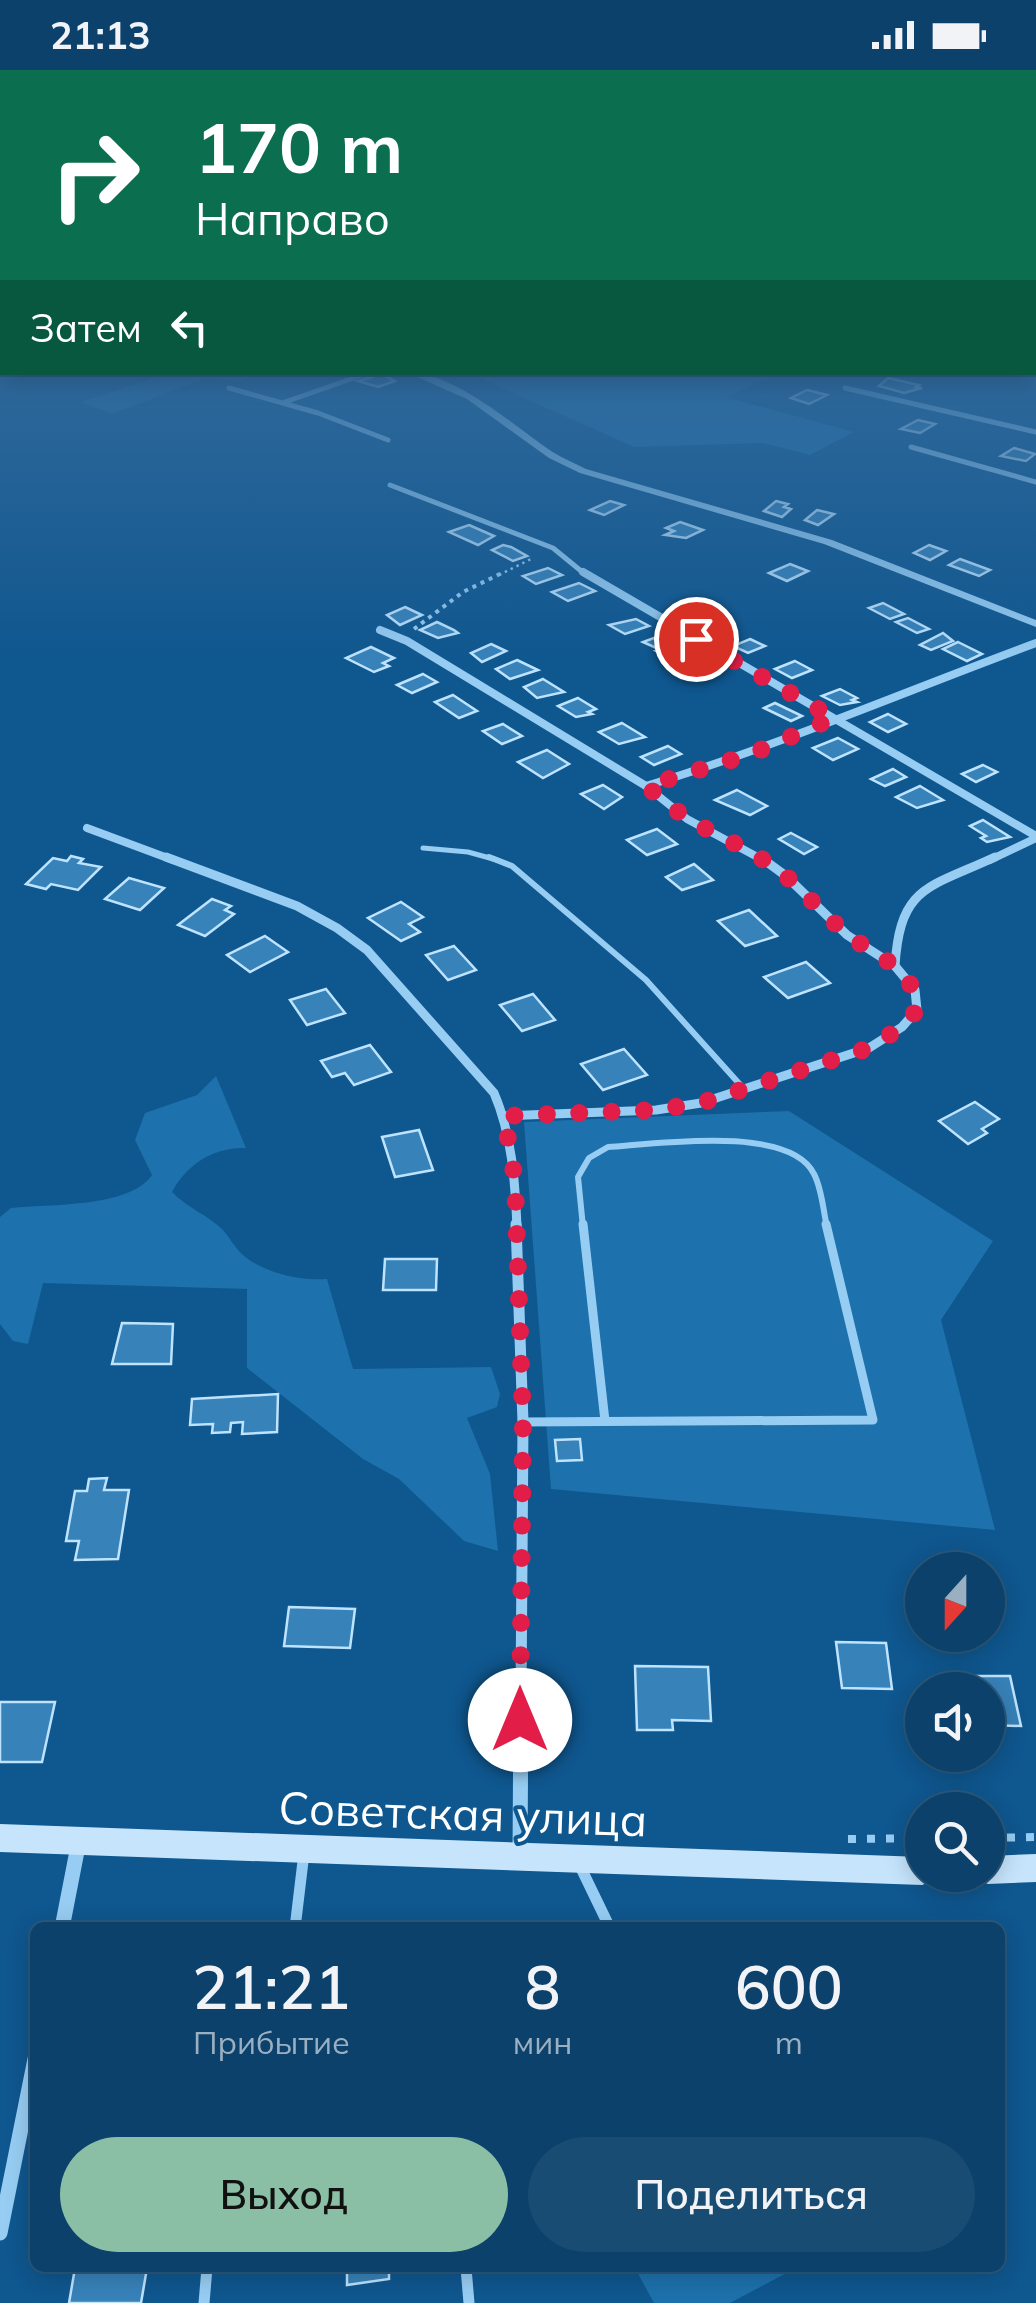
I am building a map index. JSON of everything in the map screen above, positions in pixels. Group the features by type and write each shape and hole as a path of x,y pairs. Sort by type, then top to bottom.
{"main road":[{"name":"Советская улица","path":"0,1838 520,1860 905,1871"},
{"path":"1005,1869 1036,1868"}],"street":[{"path":"551,455 584,471 828,542 1036,624"},
{"path":"940,455 1036,482"},
{"path":"390,485 568,558 592,579 1036,837"},
{"path":"380,630 398,636 646,786 687,819 755,854 786,876 847,935 895,966 915,990 917,1010 902,1027 869,1048 701,1103 656,1110 504,1116"},
{"path":"646,786 751,754 834,718 1036,643"},
{"path":"87,828 297,906 337,928 367,950 494,1093 504,1116 515,1179 523,1422 520,1860"},
{"path":"895,966 899,919 917,894 1036,837"},
{"path":"63,1922 80,1840"},
{"path":"0,2233 30,2084"}],"lane":[{"path":"423,848 473,851 512,866 646,980 744,1089"},
{"path":"523,1422 605,1422 872,1420 814,1172 803,1158 768,1145 735,1142 608,1147 593,1152 585,1161 578,1177 605,1422"},
{"path":"296,1922 305,1850"},
{"path":"578,1862 607,1922"},
{"path":"204,2303 207,2272"},
{"path":"466,2272 469,2303"}],"path":[{"path":"398,636 490,577 531,558 568,558"},
{"path":"1005,1838 1036,1837"}],"shaded area":[{"path":"216,1076 246,1148 203,1159 185,1173 172,1192 223,1230 240,1252 261,1267 305,1279 327,1279 353,1369 491,1367 500,1394 497,1407 467,1418 490,1474 498,1551 464,1541 399,1479 363,1459 247,1368 247,1289 43,1283 28,1344 13,1341 0,1324 0,1217 11,1208 107,1199 141,1186 152,1175 135,1140 145,1113 197,1095"},
{"path":"789,1111 993,1241 941,1320 995,1530 551,1489 524,1122"},
{"path":"637,2272 788,2272 730,2303 654,2303"}],"building":[{"path":"1002,455 1033,455 1026,461"},
{"path":"610,501 624,505 604,515 590,510"},
{"path":"776,501 791,509 782,517 764,511"},
{"path":"817,510 834,514 818,525 805,520"},
{"path":"680,522 703,530 686,538 665,535 674,531 666,528"},
{"path":"469,525 494,536 478,545 449,532"},
{"path":"503,545 527,556 513,561 492,550"},
{"path":"929,545 946,551 930,560 914,553"},
{"path":"960,559 990,570 979,576 949,565"},
{"path":"790,564 808,571 787,581 769,573"},
{"path":"548,568 562,575 536,584 523,576"},
{"path":"579,583 595,591 568,601 552,592"},
{"path":"883,603 904,614 890,619 869,608"},
{"path":"405,607 422,615 400,625 387,615"},
{"path":"699,613 718,624 703,629 684,619"},
{"path":"908,618 929,629 917,633 896,622"},
{"path":"636,619 649,626 625,634 609,625"},
{"path":"437,622 458,633 438,638 420,630"},
{"path":"943,633 953,641 931,650 920,645"},
{"path":"662,635 682,647 661,654 656,651 661,650 643,642"},
{"path":"750,639 765,646 748,653 733,646"},
{"path":"958,642 982,654 967,661 943,649"},
{"path":"491,644 506,651 482,662 471,653"},
{"path":"371,647 394,658 383,663 389,666 374,672 346,658"},
{"path":"517,660 538,670 510,679 496,669"},
{"path":"704,661 720,670 695,679 680,670"},
{"path":"795,661 812,670 792,678 775,669"},
{"path":"423,674 437,682 412,693 397,685"},
{"path":"543,679 564,692 537,698 524,687"},
{"path":"840,689 857,698 852,700 857,702 840,705 822,696"},
{"path":"453,695 477,711 459,718 435,702"},
{"path":"578,698 596,709 588,712 592,714 576,717 558,706"},
{"path":"775,703 802,716 791,721 764,708"},
{"path":"888,714 906,724 888,732 870,722"},
{"path":"622,723 645,737 619,744 599,732"},
{"path":"503,724 522,736 502,744 483,731"},
{"path":"838,738 858,749 833,760 813,748"},
{"path":"668,746 681,754 654,765 641,757"},
{"path":"547,750 569,764 543,778 518,762"},
{"path":"983,765 997,772 976,782 962,774"},
{"path":"893,769 906,777 885,786 871,779"},
{"path":"603,785 622,797 604,809 581,794"},
{"path":"920,786 943,800 917,808 896,797"},
{"path":"737,790 767,806 750,815 715,800"},
{"path":"983,820 1010,837 987,842 981,838 986,836 970,826"},
{"path":"657,829 677,844 647,855 627,840"},
{"path":"791,833 817,847 804,854 779,839"},
{"path":"71,856 83,859 79,863 101,867 78,890 26,884 53,858 67,861"},
{"path":"694,864 713,880 682,890 666,877"},
{"path":"129,878 164,888 140,910 105,899"},
{"path":"212,899 231,906 225,910 234,914 205,936 178,925"},
{"path":"401,902 423,917 409,924 420,932 401,941 368,918"},
{"path":"749,910 777,936 745,946 718,921"},
{"path":"265,936 288,952 250,972 227,955"},
{"path":"454,946 476,970 448,980 426,955"},
{"path":"806,962 830,983 788,998 764,977"},
{"path":"326,989 345,1013 307,1025 290,1000"},
{"path":"533,994 555,1020 522,1031 500,1005"},
{"path":"370,1045 391,1072 354,1085 345,1073 332,1077 321,1061"},
{"path":"624,1049 647,1075 603,1090 581,1064"},
{"path":"975,1102 999,1119 982,1129 987,1133 968,1144 939,1121"},
{"path":"419,1130 433,1170 395,1177 382,1137"},
{"path":"385,1259 437,1259 436,1290 383,1290"},
{"path":"122,1323 173,1324 171,1364 112,1364"},
{"path":"278,1394 277,1432 242,1434 243,1422 231,1423 230,1432 212,1433 213,1424 190,1425 192,1399"},
{"path":"580,1439 582,1460 557,1461 555,1440"},
{"path":"107,1478 104,1490 129,1490 118,1559 75,1560 79,1541 66,1541 75,1491 87,1491 89,1479"},
{"path":"289,1607 355,1609 350,1648 284,1646"},
{"path":"836,1642 886,1643 892,1689 842,1688"},
{"path":"635,1666 708,1667 711,1721 672,1720 673,1730 637,1730"},
{"path":"1005,1676 1010,1676 1021,1726 1005,1726"},
{"path":"0,1702 55,1702 42,1762 0,1762"},
{"path":"74,2272 146,2272 141,2303 69,2303"},
{"path":"347,2272 389,2272 389,2279 347,2285"}],"route":[{"path":"520,1720 523,1422 515,1179 504,1116 656,1110 701,1103 869,1048 902,1027 917,1010 915,990 895,966 847,935 786,876 755,854 687,819 646,786 751,754 834,718 696,639"}]}
